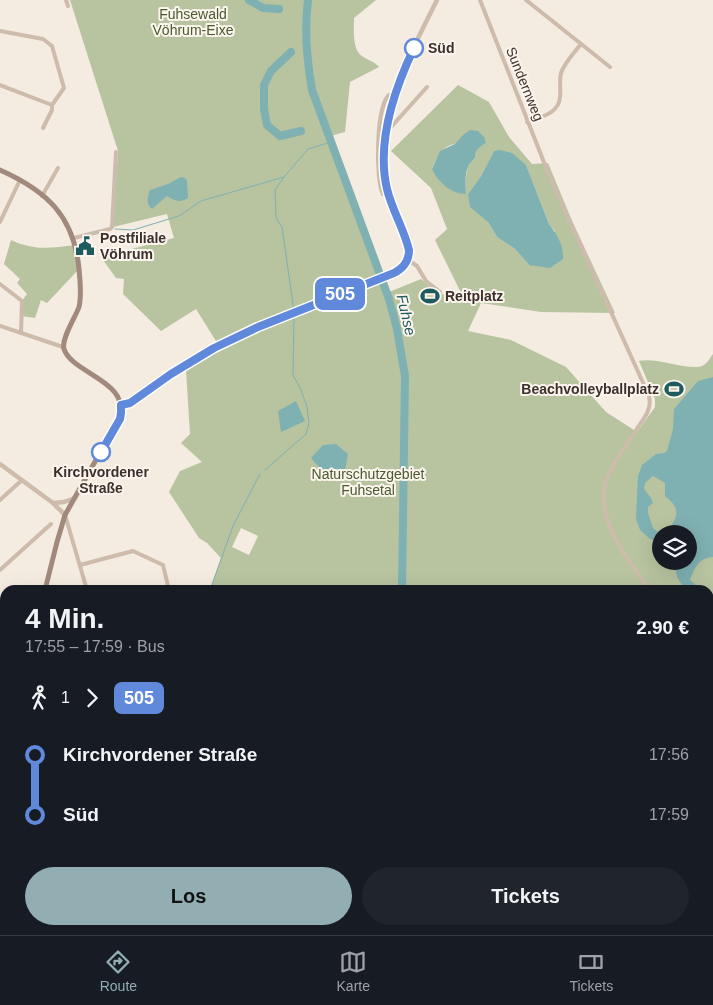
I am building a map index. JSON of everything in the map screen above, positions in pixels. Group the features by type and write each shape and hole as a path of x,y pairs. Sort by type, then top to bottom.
{"main road":[{"path":"0,170 20,180 42,196 65,220 74,238 81,299 75,319 64,340 63,347 70,359 105,382 121,405 120,419 65,515 46,585"}],"street":[{"path":"66,0 68,6"},
{"path":"121,405 130,403 171,374 214,348 287,314 388,276 401,269 408,260 408,246 389,197 384,171 387,128 395,96 410,55 437,0"},
{"name":"Sundernweg","path":"480,0 550,176 650,400 649,410 609,475 604,494 606,518 611,530 647,585"},
{"path":"526,0 610,66"},
{"path":"0,31 43,39 52,46 64,88 52,105 52,110 43,128"},
{"path":"528,122 551,113 556,107 560,99 560,79 563,69 581,44"},
{"path":"0,84 52,105"},
{"path":"387,128 392,126 427,87"},
{"path":"389,197 383,194 378,182 378,142 384,102 390,96 395,96"},
{"path":"74,238 112,227 116,152"},
{"path":"42,196 58,168"},
{"path":"0,222 20,180"},
{"path":"408,260 417,266 426,280 440,292"},
{"path":"0,284 22,301 20,333"},
{"path":"0,326 63,347"},
{"path":"0,464 53,503 65,515 86,585"},
{"path":"0,500 22,480"},
{"path":"53,503 75,498"},
{"path":"0,570 51,524"},
{"path":"80,565 133,551 162,565 168,585"}],"green space":[{"path":"70,0 376,0 354,18 354,33 355,44 359,53 379,67 350,82 345,132 327,137 392,312 404,379 406,380 407,376 395,312 389,292 421,279 441,293 458,299 464,299 435,240 447,229 431,188 391,151 458,85 489,102 509,137 532,164 548,163 573,223 615,313 541,312 481,303 468,331 511,340 566,367 606,412 637,432 655,407 655,399 639,361 647,360 696,367 705,364 713,354 713,585 212,585 221,558 207,543 199,538 169,492 180,471 202,462 181,443 190,434 186,370 221,349 196,309 161,331 123,294 124,279 116,278 101,257 174,238 167,214 113,227 118,151","holes":["486,143 481,146 469,165 466,174 466,194 432,169 442,152 453,144","494,151 526,165 549,224 555,231 529,265 515,249 497,237 468,194 481,176","241,528 258,536 249,555 232,547"]},
{"path":"11,240 35,247 50,248 75,245 79,269 47,303 41,300 35,318 21,316 22,301 27,294 17,283 20,279 4,264"}],"water":[{"path":"470,130 478,131 484,137 486,143 478,149 475,158 467,170 466,194 450,190 432,169 440,151 455,144"},
{"path":"500,150 512,153 526,165 549,224 559,240 563,259 550,268 529,265 515,249 497,237 488,222 470,207 468,194 481,176 494,151"},
{"path":"181,177 187,180 188,198 177,201 167,196 152,209 148,201 150,190"},
{"path":"713,377 713,557 704,559 697,566 697,525 671,525 675,518 676,509 665,496 665,483 653,476 645,483 644,489 653,503 648,507 652,525 652,540 640,530 636,519 638,476 642,465 656,454 667,451 673,429 674,409 698,381"},
{"path":"296,401 305,421 281,432 278,411"},
{"path":"336,444 348,454 345,471 324,473 311,458 323,445"},
{"path":"676,570 695,570 690,580 696,585 682,585"}],"waterway":[{"path":"249,0 263,8 279,9"},
{"name":"Fuhse","path":"308,0 306,23 312,90 389,299 397,329 405,376 402,585"},
{"path":"291,52 271,71 264,85 264,109 267,125 280,136 301,131"},
{"path":"294,311 282,227 276,218 275,190 308,149 331,142"},
{"path":"115,229 133,230 179,216 201,201 284,177"},
{"path":"265,470 306,434 309,423 307,407 293,375 294,315"},
{"path":"212,585 233,526 260,474"}],"bus line":[{"name":"505","path":"101,452 120,419 121,405 130,403 171,374 214,348 258,327 394,273 404,266 408,260 409,250 389,197 384,171 384,155 392,106 405,67 414,48"}],"place":[{"name":"Süd","path":"414,48"},
{"name":"Postfiliale Vöhrum","path":"85,246"},
{"name":"Reitplatz","path":"430,296"},
{"name":"Beachvolleyballplatz","path":"674,389"},
{"name":"Kirchvordener Straße","path":"101,452"}],"park label":[{"name":"Fuhsewald Vöhrum-Eixe","path":"193,22"},
{"name":"Naturschutzgebiet Fuhsetal","path":"368,482"}]}
